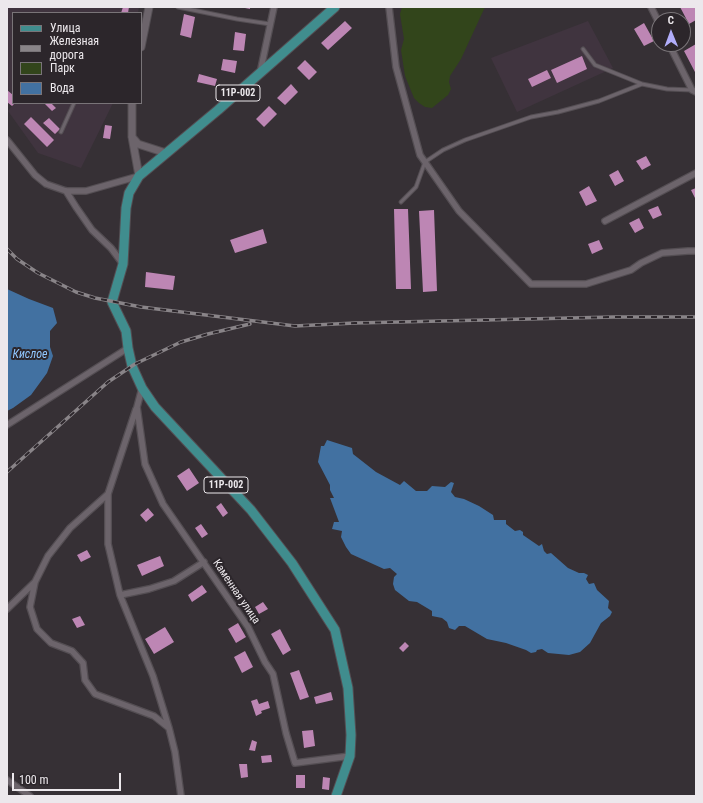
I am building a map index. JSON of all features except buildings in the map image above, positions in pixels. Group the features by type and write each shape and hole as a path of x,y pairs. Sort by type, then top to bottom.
{"main road":[{"name":"11Р-002","path":"335,7 139,176 129,193 126,208 123,264 112,302 126,331 132,366 142,388 155,407 251,510 292,563 335,630 348,688 351,734 350,756 336,796"}],"street":[{"path":"142,36 143,23 149,7"},
{"path":"260,73 274,7"},
{"path":"389,7 396,67 420,155 459,211 531,284 586,284 631,270 641,263 662,253 696,251"},
{"path":"674,52 694,91"},
{"path":"7,140 35,175 46,184 66,191 86,191 139,176 132,137 132,104"},
{"path":"132,137 138,144 166,153"},
{"path":"605,221 696,173"},
{"path":"66,191 92,230 111,248 123,264"},
{"path":"7,425 128,348"},
{"name":"Каменная улица","path":"142,388 137,407 146,464 162,504 248,627 265,662 273,674 286,733 295,763 350,756"},
{"path":"137,407 108,494 108,544 120,595 153,676 169,728 175,752 181,796"},
{"path":"108,494 70,528 48,556 35,582 30,607 37,629 51,643 72,651 83,663 85,680 95,694 154,716 169,728"},
{"path":"120,595 149,589 174,581 204,562"},
{"path":"7,609 35,582"},
{"path":"7,780 30,796"}],"lane":[{"path":"178,7 270,24"},
{"path":"583,49 595,66 642,84 667,89 694,91"},
{"path":"401,202 416,187 425,162 449,148 524,119 599,101 642,84"},
{"path":"61,132 74,104"}],"shaded area":[{"path":"7,7 139,7 138,12 12,12 12,104 113,104 81,168 38,153 8,111 12,106 7,102"},
{"path":"588,21 613,68 517,112 491,58"}],"green space":[{"path":"402,7 485,7 461,59 450,76 449,82 451,89 448,95 432,108 425,107 414,98 405,76 401,50 404,39 400,14"}],"water":[{"name":"Кислое","path":"7,289 53,308 57,323 50,331 50,347 53,356 47,373 31,395 7,411"},
{"path":"327,440 352,448 353,454 376,472 400,485 404,481 416,491 427,491 432,486 445,487 451,482 454,483 451,492 455,497 464,499 479,506 493,515 494,520 506,520 506,524 515,531 520,530 523,532 523,535 539,546 542,544 544,551 547,554 551,553 568,568 588,575 586,579 589,584 594,583 597,590 609,601 608,608 612,612 610,616 601,623 590,643 580,652 569,655 548,653 542,649 531,653 506,643 487,639 465,626 459,626 455,630 449,628 447,622 442,618 432,616 432,611 417,602 409,601 395,590 393,584 394,577 397,574 390,568 384,569 351,554 341,537 342,531 332,529 334,522 339,522 330,498 334,498 330,490 330,485 318,462 321,446 324,446"}],"railway":[{"path":"7,249 17,259 38,273 76,292 95,298 141,307 295,326 355,323 614,317 696,317"},
{"path":"7,472 108,382 135,364 181,342 250,324"}]}
